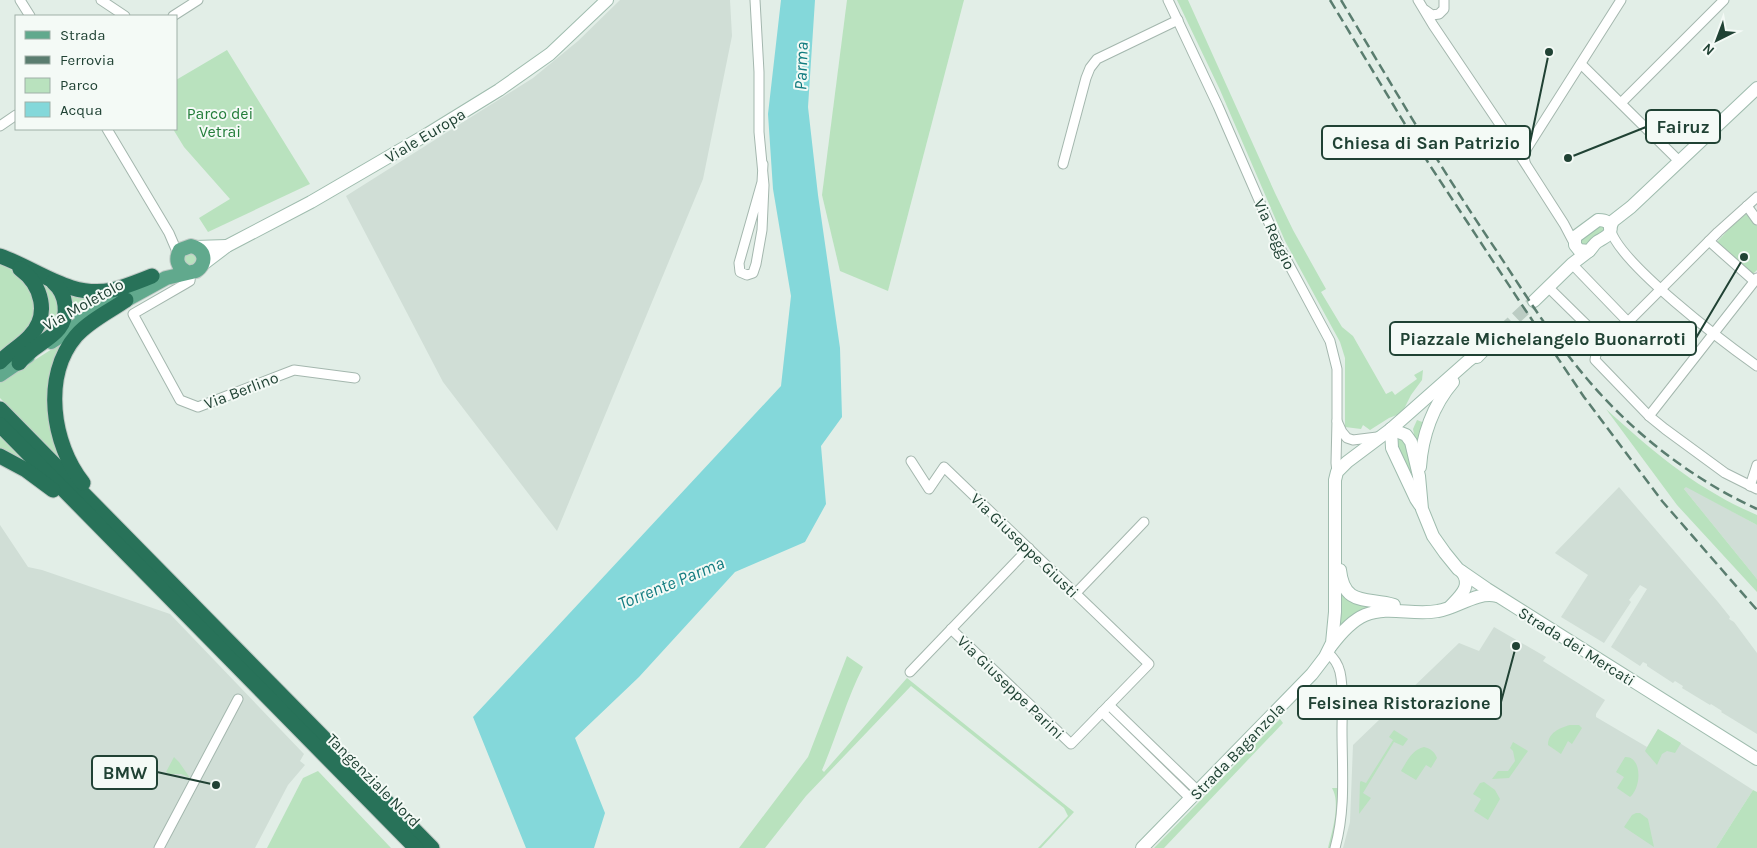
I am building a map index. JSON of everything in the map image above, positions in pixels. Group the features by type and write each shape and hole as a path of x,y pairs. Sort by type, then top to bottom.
{"highway":[{"path":"0,256 75,290 97,292 118,289 152,276"},
{"path":"0,260 17,268 29,277 37,288 42,304 40,321 34,332 28,339 7,354 1,368"},
{"path":"18,362 26,354 57,333 62,326 65,313 64,300 57,285 47,278"},
{"path":"126,300 87,325 75,336 59,370 55,409 60,438 72,467 87,487 118,520 136,547"},
{"path":"2,414 136,547 311,733"},
{"path":"2,414 160,587 432,848"},
{"path":"0,456 26,470 48,486 130,566 160,587"},
{"name":"Tangenziale Nord","path":"311,733 416,848"}],"main road":[{"path":"185,251 202,253 204,261 193,270 179,266 185,251"},
{"name":"Via Moletolo","path":"1,368 62,326 152,276 185,251"},
{"name":"Via Moletolo","path":"1,368 18,362 115,303 126,300 166,278 193,270"}],"street":[{"path":"20,0 29,15"},
{"path":"101,0 124,15"},
{"path":"175,15 198,0"},
{"name":"Viale Europa","path":"227,246 311,202 499,90 550,54 607,0"},
{"path":"755,0 759,72 759,132 763,164 762,230 755,267 751,274 747,275 740,272 738,263 762,182 763,164"},
{"name":"Via Reggio","path":"1168,0 1218,106 1278,244 1330,341 1336,369 1337,420"},
{"path":"1418,0 1515,147 1574,243 1581,251 1589,251"},
{"path":"1424,0 1425,10 1429,14 1434,15 1439,14 1445,4"},
{"path":"1526,166 1524,158 1527,148 1621,0"},
{"path":"1620,104 1724,0"},
{"path":"1443,39 1440,22 1445,4"},
{"path":"1063,164 1086,78 1090,68 1097,59 1178,20"},
{"path":"1581,64 1680,162"},
{"path":"1534,301 1572,264 1608,236 1613,221 1680,162 1757,88"},
{"path":"0,126 15,116"},
{"path":"108,130 169,233 185,251"},
{"path":"1515,147 1522,151 1527,148"},
{"path":"1757,197 1709,241 1596,354 1595,360 1649,416 1713,465 1753,487 1757,465"},
{"path":"1746,206 1757,220"},
{"path":"1568,217 1572,228 1582,231"},
{"path":"1572,264 1576,236 1595,221 1607,222 1619,247 1661,289 1713,333 1757,366"},
{"path":"169,233 185,251"},
{"path":"1601,240 1619,247"},
{"path":"1649,416 1755,279 1709,241"},
{"path":"185,251 227,246"},
{"name":"Via Moletolo","path":"193,270 227,246"},
{"path":"1572,264 1628,322"},
{"name":"Via Berlino","path":"193,270 190,281 133,314 180,400 198,406 294,370 355,378"},
{"path":"1548,287 1606,344"},
{"name":"Strada dei Mercati","path":"1419,478 1423,445 1434,411 1449,387 1503,330"},
{"name":"Strada dei Mercati","path":"1387,432 1482,351"},
{"path":"1337,420 1343,433 1352,440 1362,440 1387,432"},
{"path":"1335,848 1343,799 1342,692 1339,669 1330,650 1335,612 1337,420"},
{"path":"1337,472 1347,462 1387,432"},
{"name":"Strada dei Mercati","path":"1387,432 1403,434 1410,440 1419,478 1422,509 1428,526 1437,542 1461,571 1502,599 1757,759"},
{"name":"Strada dei Mercati","path":"1387,432 1395,456 1422,509"},
{"name":"Via Giuseppe Giusti","path":"911,461 930,489 944,467 1149,664 1109,704"},
{"path":"1076,593 1144,522"},
{"path":"1335,546 1342,581 1349,594 1360,600 1389,604 1408,611"},
{"path":"910,672 1029,548"},
{"path":"1448,608 1466,587 1466,578 1461,571"},
{"name":"Strada Baganzola","path":"1142,848 1312,674 1349,626 1362,616 1384,610 1430,612 1486,595 1494,595 1502,599"},
{"name":"Via Giuseppe Parini","path":"951,630 1071,744 1102,712"},
{"path":"159,848 238,699"},
{"path":"1109,704 1194,794 1102,712 1109,704"}],"shaded area":[{"path":"620,0 730,0 732,36 703,179 557,531 443,382 346,196 533,78 578,41"},
{"path":"1686,486 1757,525 1757,579 1684,489"},
{"path":"1619,487 1718,602 1730,617 1729,619 1734,622 1757,653 1757,734 1711,704 1682,688 1683,686 1675,681 1673,683 1647,666 1647,664 1643,662 1640,666 1611,647 1647,589 1640,585 1604,643 1561,617 1588,575 1555,553"},
{"path":"0,525 28,567 42,570 170,614 304,754 300,761 305,765 288,785 255,848 0,848"},
{"path":"1494,627 1546,657 1543,661 1605,700 1596,717 1647,747 1658,729 1753,790 1716,848 1343,848 1350,822 1353,745 1459,643 1479,651"}],"green space":[{"path":"847,0 964,0 888,291 840,271 822,195"},
{"path":"1177,0 1188,0 1275,193 1326,289 1321,292 1342,327 1353,336 1386,394 1392,391 1395,395 1417,379 1414,375 1423,370 1422,380 1411,395 1402,413 1389,418 1370,430 1363,425 1361,429 1345,427 1345,358 1340,342 1285,241 1220,90"},
{"name":"Parco dei Vetrai","path":"227,50 310,184 208,232 199,218 230,199 184,147 174,130 178,130 178,79"},
{"path":"1746,214 1757,226 1757,270 1753,274 1716,243"},
{"path":"1600,225 1604,227 1605,231 1583,246 1580,240"},
{"path":"190,253 196,259 190,265 184,259"},
{"path":"0,264 16,272 33,289 35,323 0,354"},
{"path":"38,277 60,296 56,325 38,335"},
{"path":"67,291 89,297 112,296 73,316 74,304"},
{"path":"71,337 57,364 66,466 0,398 0,382"},
{"path":"1606,409 1677,469 1715,494 1757,515 1757,525 1686,487 1684,489 1757,579 1757,592 1677,505"},
{"path":"1417,420 1425,423 1417,451 1413,429"},
{"path":"0,435 34,469 0,452"},
{"path":"1399,438 1405,440 1414,481 1396,447"},
{"path":"1340,587 1377,606 1341,628 1338,625"},
{"path":"847,656 863,667 822,770 824,772 907,678 1074,812 1041,848 1038,848 1068,816 1064,808 911,686 806,796 765,848 739,848 808,757"},
{"path":"1280,719 1283,723 1164,848 1154,848"},
{"path":"1570,725 1579,725 1582,728 1572,744 1568,741 1561,754 1548,745 1548,741 1552,734"},
{"path":"1658,729 1681,743 1675,753 1667,751 1662,754 1657,765 1645,751"},
{"path":"1394,730 1408,739 1403,746 1394,742 1363,793 1371,798 1359,814 1360,782 1366,783 1393,740 1389,737"},
{"path":"1513,742 1528,751 1509,778 1492,779 1498,771 1508,771 1515,761 1513,751 1510,748"},
{"path":"1424,747 1432,751 1437,758 1431,768 1426,765 1416,780 1401,771 1413,753"},
{"path":"174,757 190,778 181,774 166,772"},
{"path":"1625,757 1635,761 1638,773 1637,786 1630,797 1617,788 1624,777 1616,772"},
{"path":"318,771 391,848 267,848 303,778"},
{"path":"1484,782 1495,790 1500,799 1488,820 1474,811 1481,799 1473,794 1480,783"},
{"path":"1332,788 1340,788 1339,808 1331,848 1328,848 1336,809 1335,794"},
{"path":"1753,790 1757,792 1757,848 1716,848"},
{"path":"1640,813 1648,819 1654,847 1624,827 1632,815"}],"water":[{"path":"781,0 815,0 808,107 818,195 840,348 842,417 821,446 826,504 805,542 735,572 639,677 575,738 605,813 594,848 526,848 473,717 781,386 791,296 773,189 768,114"}],"tunnel":[{"path":"1503,330 1534,301"}],"railway":[{"path":"1330,0 1429,164 1584,397 1662,501 1757,610"},
{"path":"1341,0 1456,189 1540,316 1588,380 1625,419 1665,453 1710,484 1757,509"}],"place":[{"name":"Chiesa di San Patrizio","path":"1549,52"},
{"name":"Fairuz","path":"1568,158"},
{"name":"Piazzale Michelangelo Buonarroti","path":"1744,257"},
{"name":"Felsinea Ristorazione","path":"1516,646"},
{"name":"BMW","path":"216,785"}],"water label":[{"name":"Parma","path":"801,66"},
{"name":"Torrente Parma","path":"671,583"}]}
